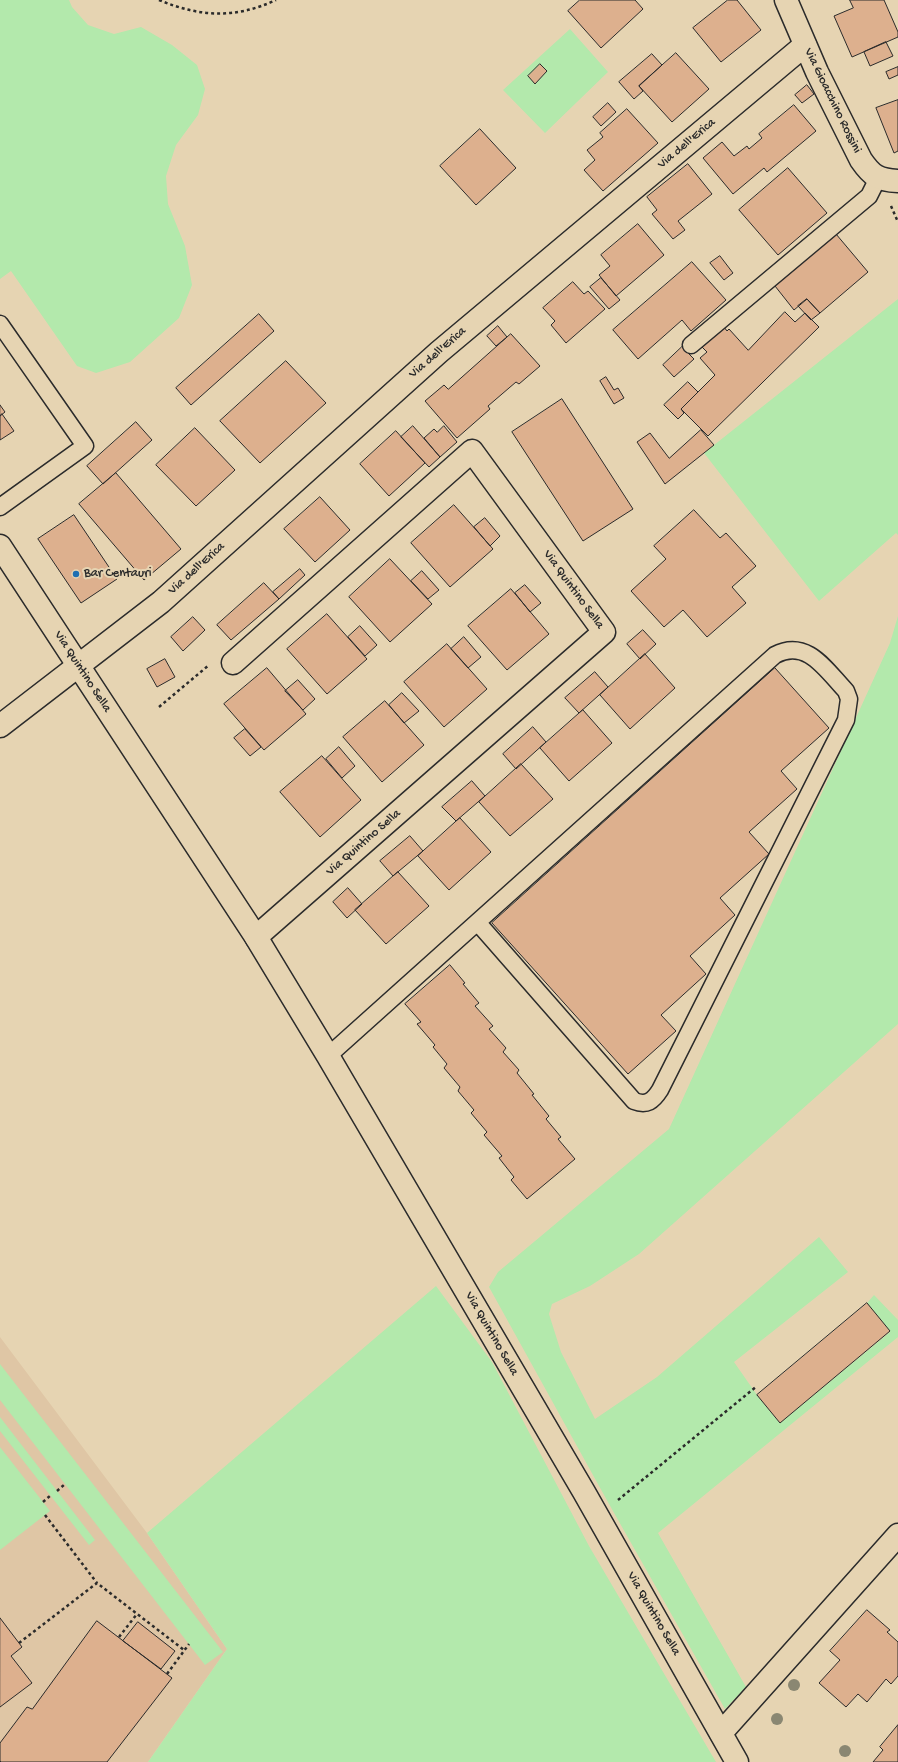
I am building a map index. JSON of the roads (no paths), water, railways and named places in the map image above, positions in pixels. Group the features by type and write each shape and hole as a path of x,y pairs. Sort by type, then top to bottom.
{"street":[{"name":"Via Gioacchino Rossini","path":"786,0 828,95 861,160 868,170 888,180"},
{"name":"Via dell'Erica","path":"0,726 161,602 438,352 805,45"},
{"name":"Via Quintino Sella","path":"233,663 472,451 604,632 256,937"},
{"name":"Via Quintino Sella","path":"0,546 256,937 328,1056 597,1516 737,1762"},
{"path":"721,1733 898,1535"}],"lane":[{"path":"691,345 888,180"},
{"path":"0,324 85,446 0,507"},
{"path":"328,1056 776,655 784,650 807,652 846,691 849,699 846,720 660,1090 655,1098 650,1102 640,1103 634,1101 478,923"}],"place":[{"name":"Bar Centauri","path":"76,574"}]}
